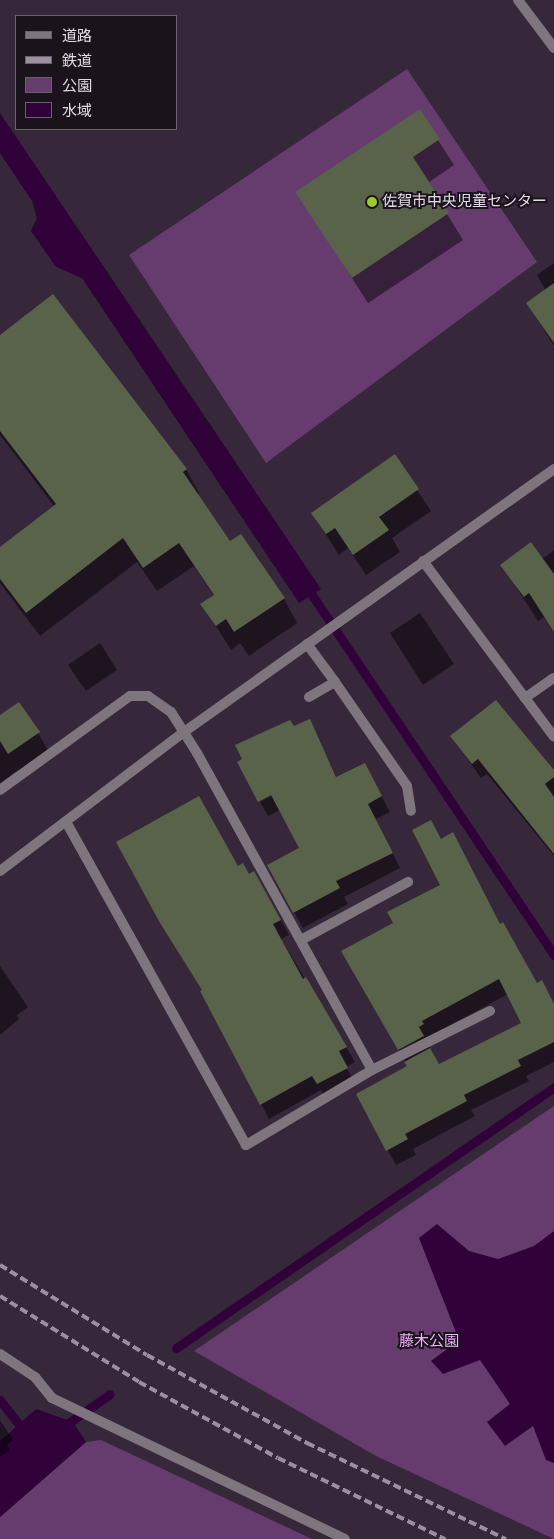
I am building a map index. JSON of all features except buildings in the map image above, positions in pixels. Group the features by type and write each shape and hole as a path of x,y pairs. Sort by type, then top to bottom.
{"street":[{"path":"518,0 554,48"},
{"path":"0,871 184,732 554,469"},
{"path":"423,561 554,737"},
{"path":"307,644 407,786 411,811"},
{"path":"525,698 554,678"},
{"path":"309,697 334,682"},
{"path":"0,790 130,696 148,696 171,712 301,940 372,1070"},
{"path":"66,822 246,1145 372,1070 490,1011"},
{"path":"301,940 408,882"},
{"path":"0,1354 35,1377 52,1398 345,1539"}],"green space":[{"path":"407,69 537,262 266,463 129,255"},
{"name":"藤木公園","path":"554,1106 554,1539 376,1456 194,1351"},
{"path":"101,1440 312,1539 0,1539 0,1517 86,1442"}],"water":[{"path":"0,113 321,589 299,603 82,278 56,267 31,231 37,218 32,201 0,153"},
{"path":"437,1224 469,1251 498,1259 534,1246 554,1231 554,1463 546,1460 533,1426 505,1446 487,1422 510,1404 480,1360 443,1374 431,1361 459,1340 419,1238"},
{"path":"36,1409 73,1422 86,1442 0,1517 0,1441"}],"waterway":[{"path":"306,586 554,955"},
{"path":"176,1348 554,1087"},
{"path":"63,1427 110,1394"},
{"path":"0,1400 19,1424"}],"railway":[{"path":"0,1265 147,1355 307,1443 506,1539"},
{"path":"0,1296 139,1382 278,1458 445,1539"}],"place":[{"name":"佐賀市中央児童センター","path":"372,202"}]}
